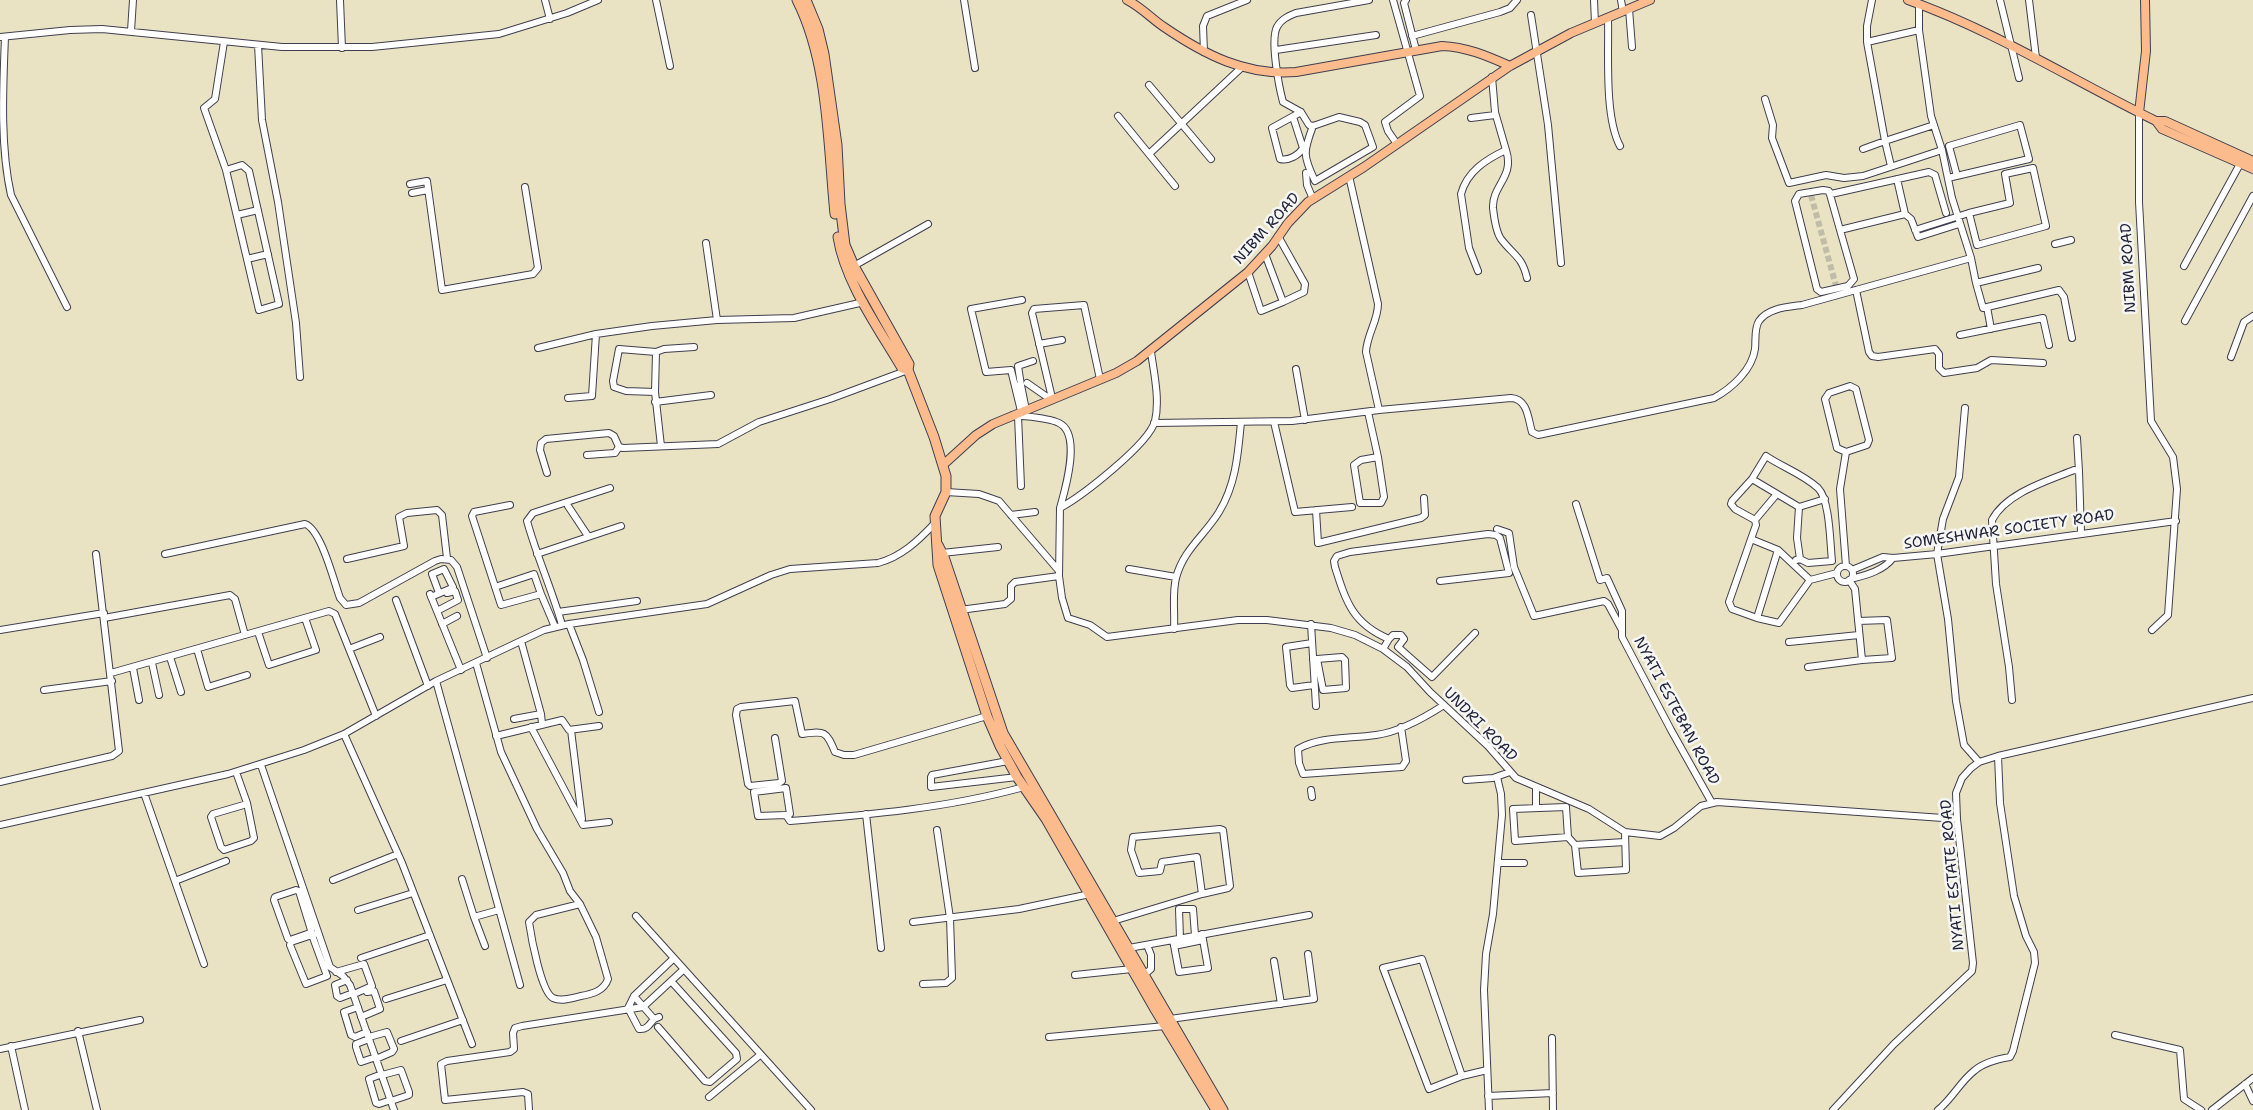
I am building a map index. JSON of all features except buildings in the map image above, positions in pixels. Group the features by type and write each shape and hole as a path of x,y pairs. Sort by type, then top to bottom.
{"highway":[{"path":"797,0 817,39"},
{"path":"806,0 817,39 837,145 842,228 851,267 864,302 902,368 908,370"},
{"path":"851,267 909,364 908,370 943,465 946,492 937,510 934,524 938,565 1003,733 1025,775 1057,822 1129,948 1216,1110"},
{"path":"936,541 942,553 987,716 1008,761 1046,819 1132,969 1223,1110"}],"main road":[{"path":"1127,0 1178,37 1204,52 1241,68 1278,74 1413,50 1456,46 1510,66"},
{"path":"1908,0 2011,45 2156,121 2165,121 2253,161"},
{"name":"NIBM ROAD","path":"2139,113 2146,51 2145,0"},
{"name":"NIBM ROAD","path":"943,465 983,430 1126,368 1151,352 1248,272 1299,210 1313,198 1397,144 1510,66 1637,4"},
{"path":"2156,121 2162,129 2253,170"}],"street":[{"path":"131,31 133,0"},
{"path":"340,0 342,48"},
{"path":"545,0 550,19"},
{"path":"67,307 8,184 3,158 2,37 90,29 131,31 258,45 342,48 388,46 486,36 550,19 595,0"},
{"path":"656,0 670,66"},
{"path":"964,0 975,68"},
{"path":"1204,52 1204,19 1211,13 1247,0"},
{"path":"1313,126 1301,112 1283,102 1276,50 1277,28 1287,16 1369,0"},
{"path":"1393,0 1413,50"},
{"path":"1397,144 1385,122 1420,96 1412,36 1404,3 1406,0"},
{"path":"1412,36 1500,12 1510,8 1517,0"},
{"path":"1594,0 1595,23"},
{"path":"1621,0 1637,4 1632,47"},
{"path":"1872,0 1867,26 1867,42 1891,166"},
{"path":"2000,0 2019,78"},
{"path":"2029,0 2036,58"},
{"path":"1919,4 1919,30 1934,124 1958,220 1971,258 1981,306 1987,307 2059,290 2064,297 2072,338"},
{"path":"1531,15 1548,125 1561,262"},
{"path":"1608,18 1611,111 1620,146"},
{"path":"1867,42 1919,30"},
{"path":"1276,50 1376,35"},
{"path":"224,42 215,99 204,108 226,170 259,310 279,304 249,169 239,165 226,170"},
{"path":"258,45 262,120 278,202 296,323 300,378"},
{"path":"1149,154 1241,68"},
{"path":"1492,77 1495,115 1509,167 1493,199 1493,209 1498,233 1522,261 1527,278"},
{"path":"1149,85 1211,159"},
{"path":"1765,99 1773,125 1772,138 1787,180 1793,183 1820,177 1853,178 1942,150"},
{"path":"1293,117 1304,148 1299,154 1284,160 1280,159 1272,128 1301,112"},
{"name":"NIBM ROAD","path":"2139,113 2139,202 2151,421 2173,457 2177,489 2176,521"},
{"path":"1471,118 1495,115"},
{"path":"1118,116 1175,186"},
{"path":"1339,117 1360,122 1365,125 1373,147 1315,181 1304,158 1313,126 1339,117"},
{"path":"1863,149 1934,124"},
{"path":"1948,178 1958,176 2029,159 2020,125 1949,146 1958,176"},
{"path":"1478,271 1469,248 1462,190 1478,166 1506,150"},
{"path":"2184,266 2240,164"},
{"path":"1897,179 1905,214 1911,219 1915,230 1958,220 1970,213 2010,203 2005,174 2033,168 2046,226 1977,244 1976,242 1966,244"},
{"path":"1306,172 1307,185 1313,198"},
{"path":"1831,194 1932,173 1935,175 1946,213"},
{"path":"1349,176 1378,304 1376,322 1366,352 1379,410"},
{"path":"1820,177 1823,190"},
{"path":"410,184 427,181 442,290 533,274 538,268 525,188"},
{"path":"412,193 429,190"},
{"path":"1823,190 1831,194 1854,279 1851,284 1821,292 1817,289 1795,201 1799,194 1823,190"},
{"path":"2185,321 2253,196"},
{"path":"237,215 258,210"},
{"path":"1970,213 1976,242"},
{"path":"1840,230 1905,214"},
{"path":"851,267 928,225"},
{"path":"1248,272 1261,311 1304,292 1306,286 1278,236"},
{"path":"2055,244 2071,240"},
{"path":"706,243 717,320"},
{"path":"247,259 268,254"},
{"path":"1265,254 1283,302"},
{"path":"1154,423 1305,420 1379,410 1517,399 1525,405 1532,432 1538,435 1713,398 1731,387 1747,369 1754,351 1756,326 1759,320 1777,309 1971,258"},
{"path":"1976,283 2038,267"},
{"path":"1856,290 1869,352 1872,356 1935,349 1939,354 1939,368 1944,373 1971,370 1991,360 2043,363"},
{"path":"1022,300 971,309 986,372 1011,370 1021,385 1051,399"},
{"path":"538,348 596,334 717,320 794,318 864,302"},
{"path":"1051,399 1032,310 1084,305 1100,380"},
{"path":"1987,307 1991,329"},
{"path":"2231,357 2244,322 2253,316"},
{"path":"1960,335 2043,318 2049,345"},
{"path":"568,398 592,396 596,334"},
{"path":"1039,344 1062,340"},
{"path":"655,392 621,390 614,387 619,350 656,352 664,349 694,347"},
{"path":"656,352 655,402 661,446"},
{"path":"1060,508 1082,495 1106,476 1142,439 1154,423 1155,403 1151,352"},
{"path":"1021,486 1021,385 1018,366 1033,361"},
{"path":"1296,369 1305,420"},
{"path":"619,447 718,444 759,422 908,370"},
{"path":"1854,387 1869,440 1867,445 1846,452 1838,448 1825,399 1829,393 1854,387"},
{"path":"655,402 711,395"},
{"path":"1965,408 1959,477 1943,519 1937,554 1964,745 1979,762 2253,698"},
{"path":"1368,412 1378,457 1383,501 1377,504 1360,503 1354,465 1361,460 1378,457"},
{"name":"UNDRI ROAD","path":"1020,413 1058,422 1066,430 1070,471 1060,508 1059,574 1062,598 1068,618 1090,625 1104,635 1112,637 1238,620 1311,624 1355,636 1383,649 1407,667 1488,746 1516,778 1589,809 1625,832 1660,836 1674,828 1701,806 1712,802"},
{"path":"1174,629 1173,595 1176,577 1185,555 1218,514 1231,490 1241,422"},
{"path":"1274,422 1295,512 1352,507"},
{"path":"547,473 539,446 546,439 609,433 614,436 619,447"},
{"path":"2077,438 2081,534"},
{"path":"587,455 615,453 619,447"},
{"path":"1846,452 1840,489 1850,579 1855,590 1862,660"},
{"path":"1755,520 1735,509 1731,504 1752,479 1766,456 1816,487 1825,499 1832,561 1808,563 1800,559 1790,561"},
{"path":"2012,700 1996,584 1992,520 2007,503 2027,490 2074,470 2079,471"},
{"path":"1752,479 1800,507 1825,499"},
{"path":"562,625 527,521 530,516 574,498 610,488"},
{"name":"UNDRI ROAD","path":"946,492 987,495 999,501 1059,574"},
{"path":"1776,495 1755,520 1756,525 1729,602 1732,609 1779,623 1810,580 1837,573 1841,567 1849,568 1883,557 1893,558"},
{"path":"1316,510 1318,543 1421,518 1425,515 1424,498"},
{"name":"NYATI ESTEBAN ROAD","path":"1576,504 1600,580 1607,578 1622,611 1622,637 1712,802"},
{"path":"510,505 474,512 472,516 501,606 541,594"},
{"path":"568,506 588,536"},
{"path":"1800,507 1797,538 1800,559"},
{"path":"347,559 404,546 399,517 406,513 438,510 442,515 447,558"},
{"path":"1011,514 1035,512"},
{"path":"2152,630 2168,615 2176,521"},
{"name":"SOMESHWAR SOCIETY ROAD","path":"1850,579 1887,565 1893,558 2176,521"},
{"path":"165,554 305,524 310,526 318,537 340,598 346,605 360,603 435,561 447,558 458,567 487,658"},
{"path":"0,825 261,765 344,734 436,681 544,630 562,625 707,603 790,569 878,563 889,560 908,549 934,524"},
{"path":"537,555 621,526"},
{"path":"1497,529 1509,533 1514,567 1534,616 1604,601 1608,604 1622,631"},
{"path":"1389,639 1365,626 1353,612 1335,567 1334,561 1337,556 1350,552 1488,534 1500,538 1509,573 1440,581"},
{"path":"1751,539 1778,550 1810,580"},
{"path":"942,553 998,547"},
{"path":"1757,618 1778,550"},
{"path":"0,782 117,754 120,748 96,554"},
{"path":"1129,570 1176,577"},
{"path":"1837,573 1838,578 1842,581 1850,579"},
{"path":"495,587 534,574 541,594 583,660 599,712"},
{"path":"957,610 1005,604 1011,599 1011,586 1015,582 1059,574"},
{"path":"432,597 454,590 458,599 437,611"},
{"path":"432,597 439,594"},
{"path":"0,630 104,616 230,595 235,599 245,636"},
{"path":"432,597 461,670"},
{"path":"396,600 428,686"},
{"path":"558,612 637,601"},
{"path":"44,690 111,677 170,657 325,612 333,612 376,716"},
{"path":"442,624 457,616"},
{"path":"258,632 269,665 316,650 304,618"},
{"path":"1808,667 1892,658 1887,620 1858,621"},
{"path":"1311,624 1312,643 1315,659 1323,690 1346,688 1345,660 1342,657 1315,659"},
{"path":"1398,647 1432,677 1475,633"},
{"path":"1383,649 1393,635 1401,635 1404,639 1392,657"},
{"path":"1790,642 1859,635"},
{"path":"349,649 380,637"},
{"path":"521,641 542,724"},
{"path":"1312,643 1286,647 1290,685 1292,687 1314,685"},
{"path":"197,650 208,687 247,675"},
{"path":"170,657 181,692"},
{"path":"1315,659 1316,706"},
{"path":"152,663 159,695"},
{"path":"476,663 501,752 537,829 580,904 596,937 608,979 602,989 594,993 556,999 549,995 542,978 529,922 536,915 580,904"},
{"path":"133,668 139,700"},
{"path":"436,681 520,985"},
{"path":"775,738 782,781 750,786 736,715 737,709 741,707 795,701 802,734 823,732 827,735 835,752 844,755 854,755 987,716"},
{"path":"1401,728 1406,761 1402,767 1303,774 1298,749 1310,742 1378,735 1401,728 1444,705"},
{"path":"514,719 541,714"},
{"path":"496,736 562,720 572,730 583,825"},
{"path":"572,730 599,726"},
{"path":"531,727 583,825"},
{"path":"344,734 398,854 472,1044"},
{"path":"1938,1110 1974,1071 1990,1062 2010,1056 2035,963 2034,952 2026,936 2014,896 2000,803 1998,756"},
{"path":"1008,761 932,775 931,787 1017,777"},
{"name":"NYATI ESTATE ROAD","path":"1833,1110 1894,1044 1972,971 1956,793 1962,778 1979,762"},
{"path":"261,765 307,908 315,934 327,976 306,984 290,945 291,942 315,934"},
{"path":"236,772 247,804 254,838 225,850 221,847 211,817 213,814 247,804"},
{"path":"1466,780 1497,777 1510,772"},
{"path":"1489,1110 1485,969 1494,914 1502,815 1502,794 1497,777"},
{"path":"787,816 790,821 866,814 965,801 1024,787"},
{"path":"1536,787 1536,808"},
{"path":"786,788 790,814 787,816 758,816 754,792 786,788"},
{"path":"144,793 204,964"},
{"path":"1712,802 1957,819"},
{"path":"1568,837 1515,841 1513,809 1566,807 1568,837 1575,845 1578,873 1626,870 1625,832"},
{"path":"866,814 881,948"},
{"path":"583,825 609,822"},
{"path":"923,984 946,983 952,978 950,918 937,830"},
{"path":"1113,921 1230,886 1224,830 1162,833 1132,838 1131,850 1139,873 1160,871 1162,862 1197,857 1202,894"},
{"path":"1575,845 1625,842"},
{"path":"333,880 398,854"},
{"path":"175,881 226,861"},
{"path":"1498,863 1524,863"},
{"path":"462,879 484,946"},
{"path":"297,890 307,908 311,932 289,940 274,898 297,890"},
{"path":"358,910 413,893"},
{"path":"914,922 1018,909 1090,894"},
{"path":"1179,909 1193,909 1208,968 1179,972 1176,939 1179,909"},
{"path":"474,917 499,910"},
{"path":"1129,948 1309,915"},
{"path":"636,916 811,1110"},
{"path":"315,934 330,967 347,980 354,995 394,1110"},
{"path":"361,958 430,935"},
{"path":"1176,939 1199,935"},
{"path":"1144,975 1151,969 1152,963 1147,945"},
{"path":"1048,1037 1168,1022 1199,1013 1314,999 1308,954"},
{"path":"1462,1076 1422,958 1383,968 1429,1089 1462,1076 1487,1070"},
{"path":"628,1008 634,996 673,959"},
{"path":"1274,961 1281,1004"},
{"path":"336,972 364,964 372,986 354,995"},
{"path":"1075,975 1132,969"},
{"path":"529,1110 528,1094 523,1092 446,1100 441,1064 447,1061 510,1052 514,1049 515,1028 522,1026 643,1007 683,970"},
{"path":"347,980 335,985 337,996 340,998 373,990 380,1007 379,1010 362,1017"},
{"path":"386,999 447,980"},
{"path":"658,1027 705,1081 710,1082 737,1059 736,1053 671,981"},
{"path":"628,1008 639,1029 644,1029 656,1018 634,996"},
{"path":"358,1007 344,1012 351,1035 368,1036 387,1032 394,1049 392,1053 362,1062 356,1044 368,1036"},
{"path":"0,1049 78,1031 140,1020"},
{"path":"401,1041 463,1020"},
{"path":"78,1031 98,1110"},
{"path":"2115,1035 2180,1050 2184,1099 2201,1110"},
{"path":"1552,1038 1553,1110"},
{"path":"11,1046 25,1110"},
{"path":"709,1097 760,1055"},
{"path":"401,1070 409,1095 376,1103 369,1079 382,1074 401,1070"},
{"path":"2212,1110 2253,1078"},
{"path":"2246,1084 2253,1101"},
{"path":"1488,1096 1553,1093"}],"tunnel":[{"path":"1811,195 1836,286"}]}
